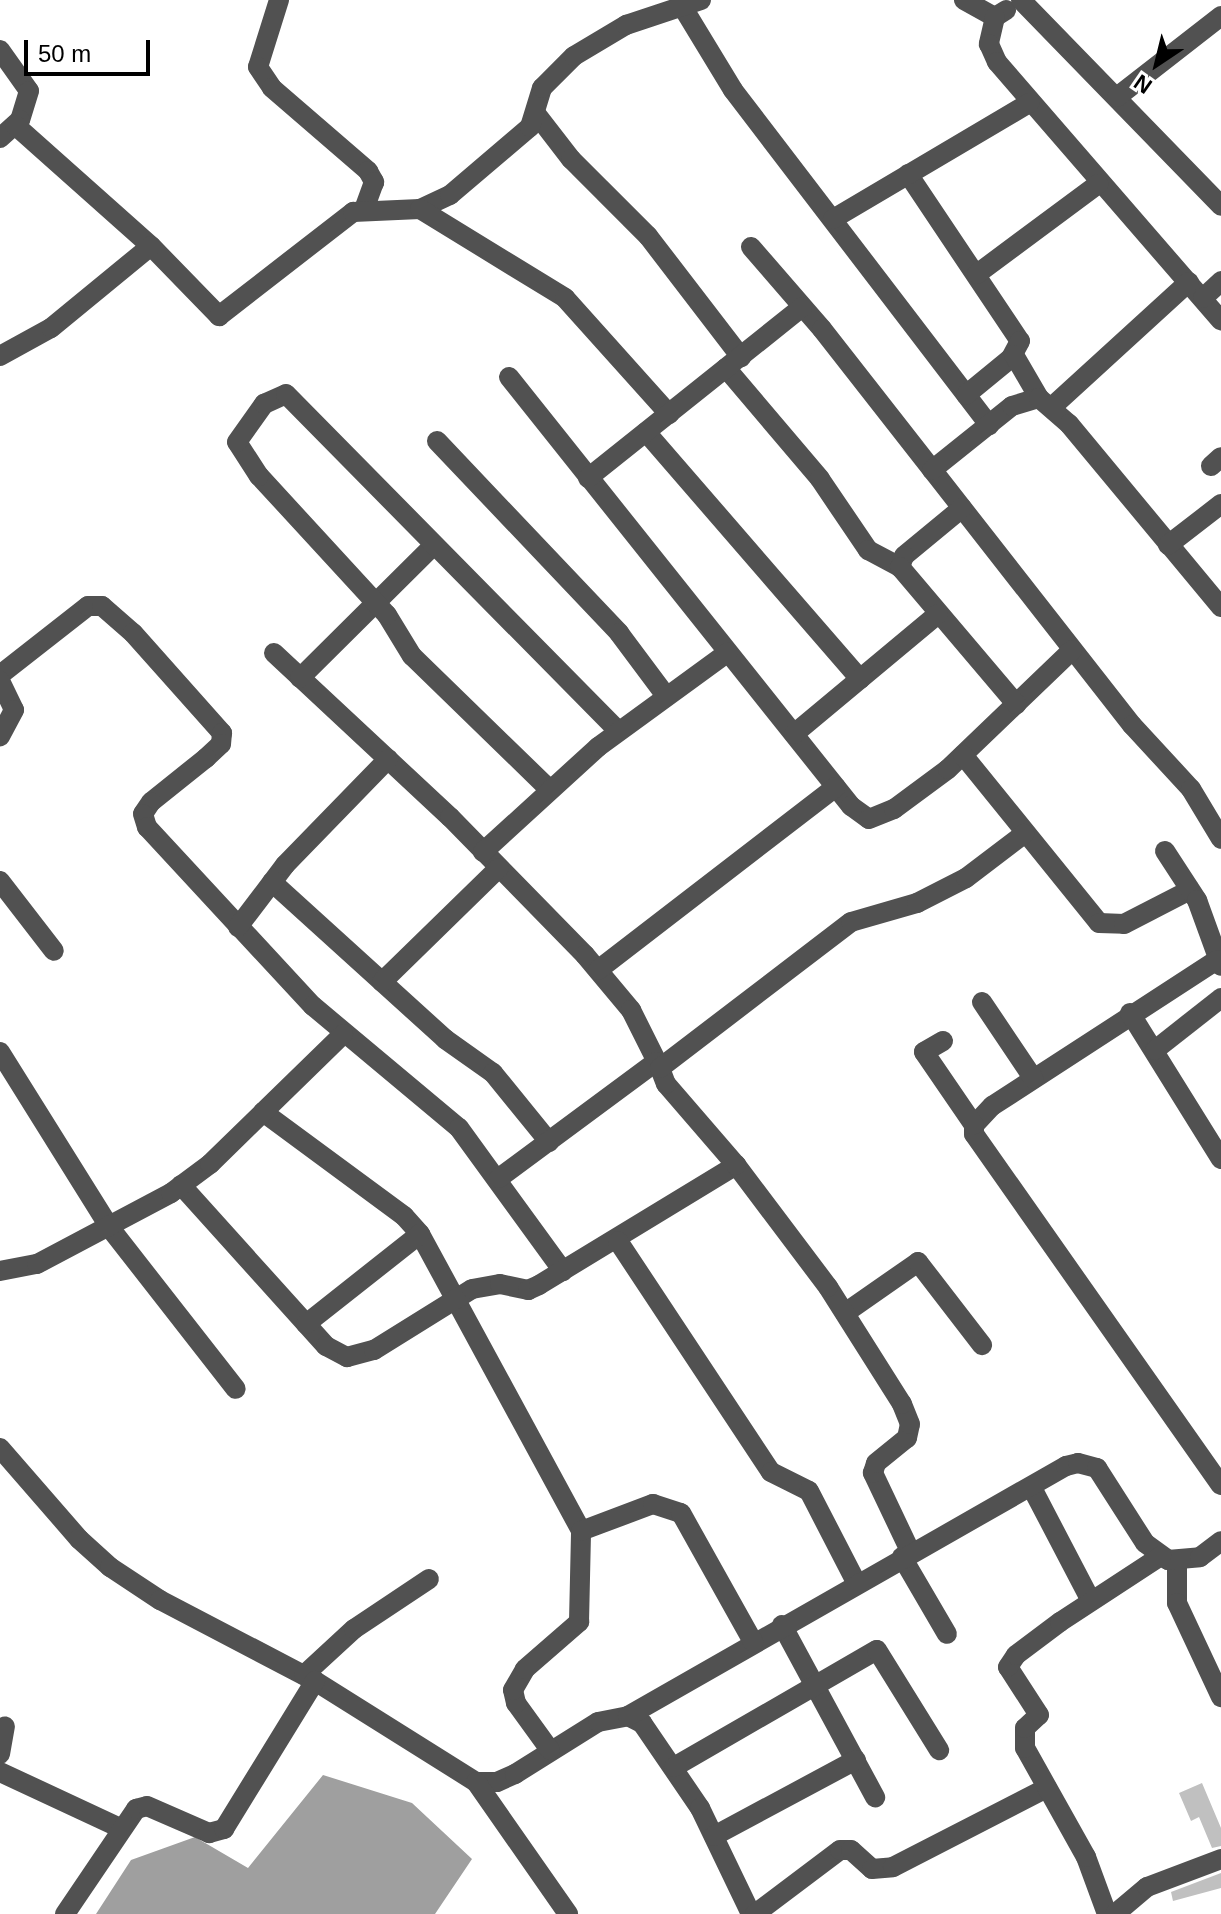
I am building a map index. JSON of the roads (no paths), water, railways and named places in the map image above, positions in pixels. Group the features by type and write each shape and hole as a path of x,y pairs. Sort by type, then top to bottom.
{"street":[{"path":"279,0 258,67 272,88 368,171 374,182 364,209"},
{"path":"964,0 995,17"},
{"path":"1221,206 1020,0 995,17 989,44 1029,103 1221,321"},
{"path":"0,50 29,91 29,106 7,131 151,246 219,316 342,219 364,209 420,209 450,195 521,136 537,115 542,88 574,56 626,25 691,3 718,69 989,425"},
{"path":"1117,97 1221,16"},
{"path":"833,219 1029,103"},
{"path":"537,115 571,159 648,236 733,362 820,479 868,550 900,567 1016,704"},
{"path":"908,174 1015,329 1020,341 1014,355 966,395"},
{"path":"977,274 1098,184"},
{"path":"420,209 565,298 669,414"},
{"path":"0,356 51,328 151,246"},
{"path":"751,247 932,470 1072,650 1191,789 1221,839"},
{"path":"1203,298 1221,281"},
{"path":"932,470 1012,406 1046,402 1189,282"},
{"path":"588,478 802,307"},
{"path":"1014,355 1046,402 1221,607"},
{"path":"509,377 727,653 860,814 881,817 963,755 1072,650"},
{"path":"549,789 412,656 375,603 240,450 237,442 243,428 264,404 286,394 618,731"},
{"path":"646,432 860,679"},
{"path":"437,441 619,633 666,696"},
{"path":"1168,545 1221,504"},
{"path":"900,567 911,550 962,508"},
{"path":"300,678 433,546"},
{"path":"0,736 14,710 0,678 88,606 102,606 133,633 222,733 213,751 151,802 143,814 147,827 238,927 343,1034 459,1128 499,1178 563,1271"},
{"path":"794,734 938,614"},
{"path":"274,653 388,759 598,970 631,1010 666,1084 736,1165 845,1313 910,1424 907,1438 876,1463 873,1473 907,1555 947,1634"},
{"path":"483,852 549,789 618,731 727,653"},
{"path":"963,755 1099,923 1124,924 1190,890"},
{"path":"238,927 272,882 388,759"},
{"path":"598,970 836,787"},
{"path":"499,1178 851,922 917,903 966,878 1024,834"},
{"path":"974,1125 1033,1078 1130,1013 1215,950 1190,890 1165,851"},
{"path":"382,982 499,868"},
{"path":"0,881 54,951"},
{"path":"272,882 445,1039 493,1073 549,1142"},
{"path":"1155,1050 1221,1000"},
{"path":"982,1002 1033,1078"},
{"path":"1130,1013 1221,1159"},
{"path":"0,1271 37,1264 110,1228 181,1185 263,1112 343,1034"},
{"path":"943,1041 924,1052 974,1125 980,1144 1221,1485"},
{"path":"0,1052 110,1228 236,1389"},
{"path":"263,1112 404,1216 420,1234 581,1531 579,1622 525,1669 513,1690 516,1703 550,1750"},
{"path":"181,1185 336,1353 358,1356 456,1298 487,1284 528,1290 618,1241 736,1165"},
{"path":"306,1324 420,1234"},
{"path":"618,1241 771,1472 809,1491 856,1582"},
{"path":"845,1313 918,1262 982,1345"},
{"path":"0,1448 79,1539 110,1567 160,1600 309,1678 476,1782 568,1914"},
{"path":"476,1782 497,1782 598,1722 628,1716 856,1582 1032,1488 1066,1466 1090,1464 1104,1477 1145,1543 1169,1559 1177,1603 1221,1697"},
{"path":"1032,1488 1091,1601"},
{"path":"581,1531 653,1504 681,1513 753,1642"},
{"path":"1107,1914 1086,1857 1023,1739 1039,1715 1008,1667 1016,1655 1091,1601 1169,1559 1200,1557 1221,1541"},
{"path":"65,1914 120,1828 143,1805 209,1833 224,1829 309,1678 354,1629 429,1579"},
{"path":"782,1625 875,1797"},
{"path":"674,1767 880,1651 939,1750"},
{"path":"628,1716 656,1737 714,1836 753,1914 840,1850 851,1850 872,1869 893,1867 1047,1788"},
{"path":"0,1754 5,1726"},
{"path":"714,1836 856,1760"},
{"path":"0,1772 120,1828"},
{"path":"1127,1911 1147,1887 1221,1859"}]}
